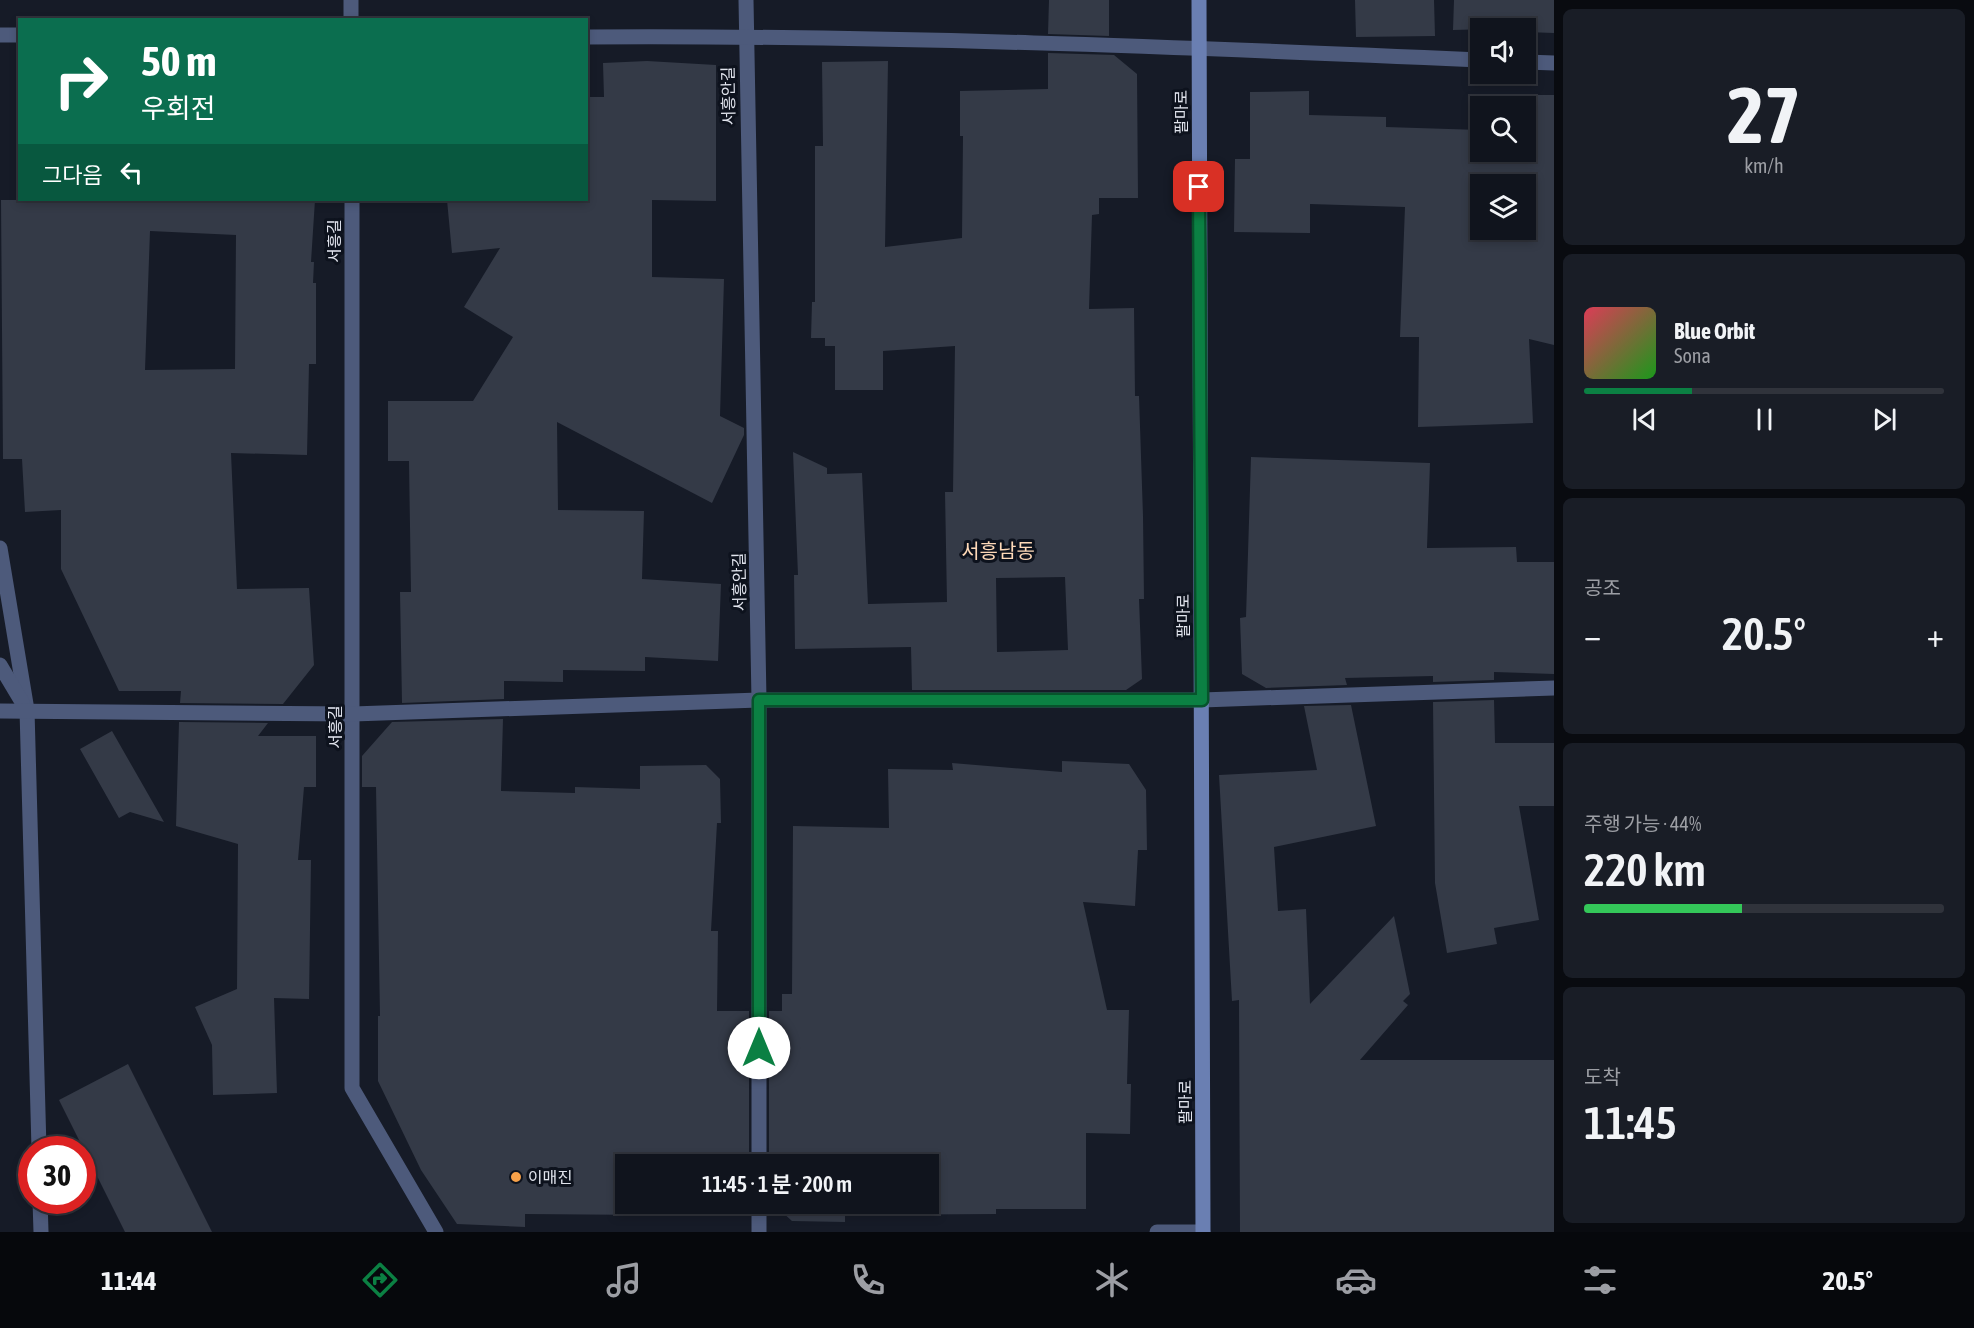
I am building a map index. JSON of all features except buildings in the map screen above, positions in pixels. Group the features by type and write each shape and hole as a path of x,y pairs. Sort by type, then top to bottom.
{"street":[{"path":"351,0 351,18"},
{"name":"서흥안길","path":"746,0 759,700 759,1154"},
{"name":"팔마로","path":"1157,1232 1203,1232 1199,0"},
{"path":"0,35 18,35"},
{"path":"588,37 745,36 1198,47 1470,60"},
{"path":"1536,62 1554,63"},
{"name":"서흥길","path":"352,201 352,1088 436,1232"},
{"path":"0,548 27,710 39,1136"},
{"path":"0,665 27,710"},
{"path":"0,711 353,714 759,700 1202,700 1554,688"},
{"path":"40,1214 41,1232"},
{"path":"759,1214 759,1232"}],"place":[{"name":"이매진","path":"516,1177"}],"district":[{"name":"서흥남동","path":"998,551"}],"route":[{"path":"759,1048 759,700 1202,700 1199,187"}]}
